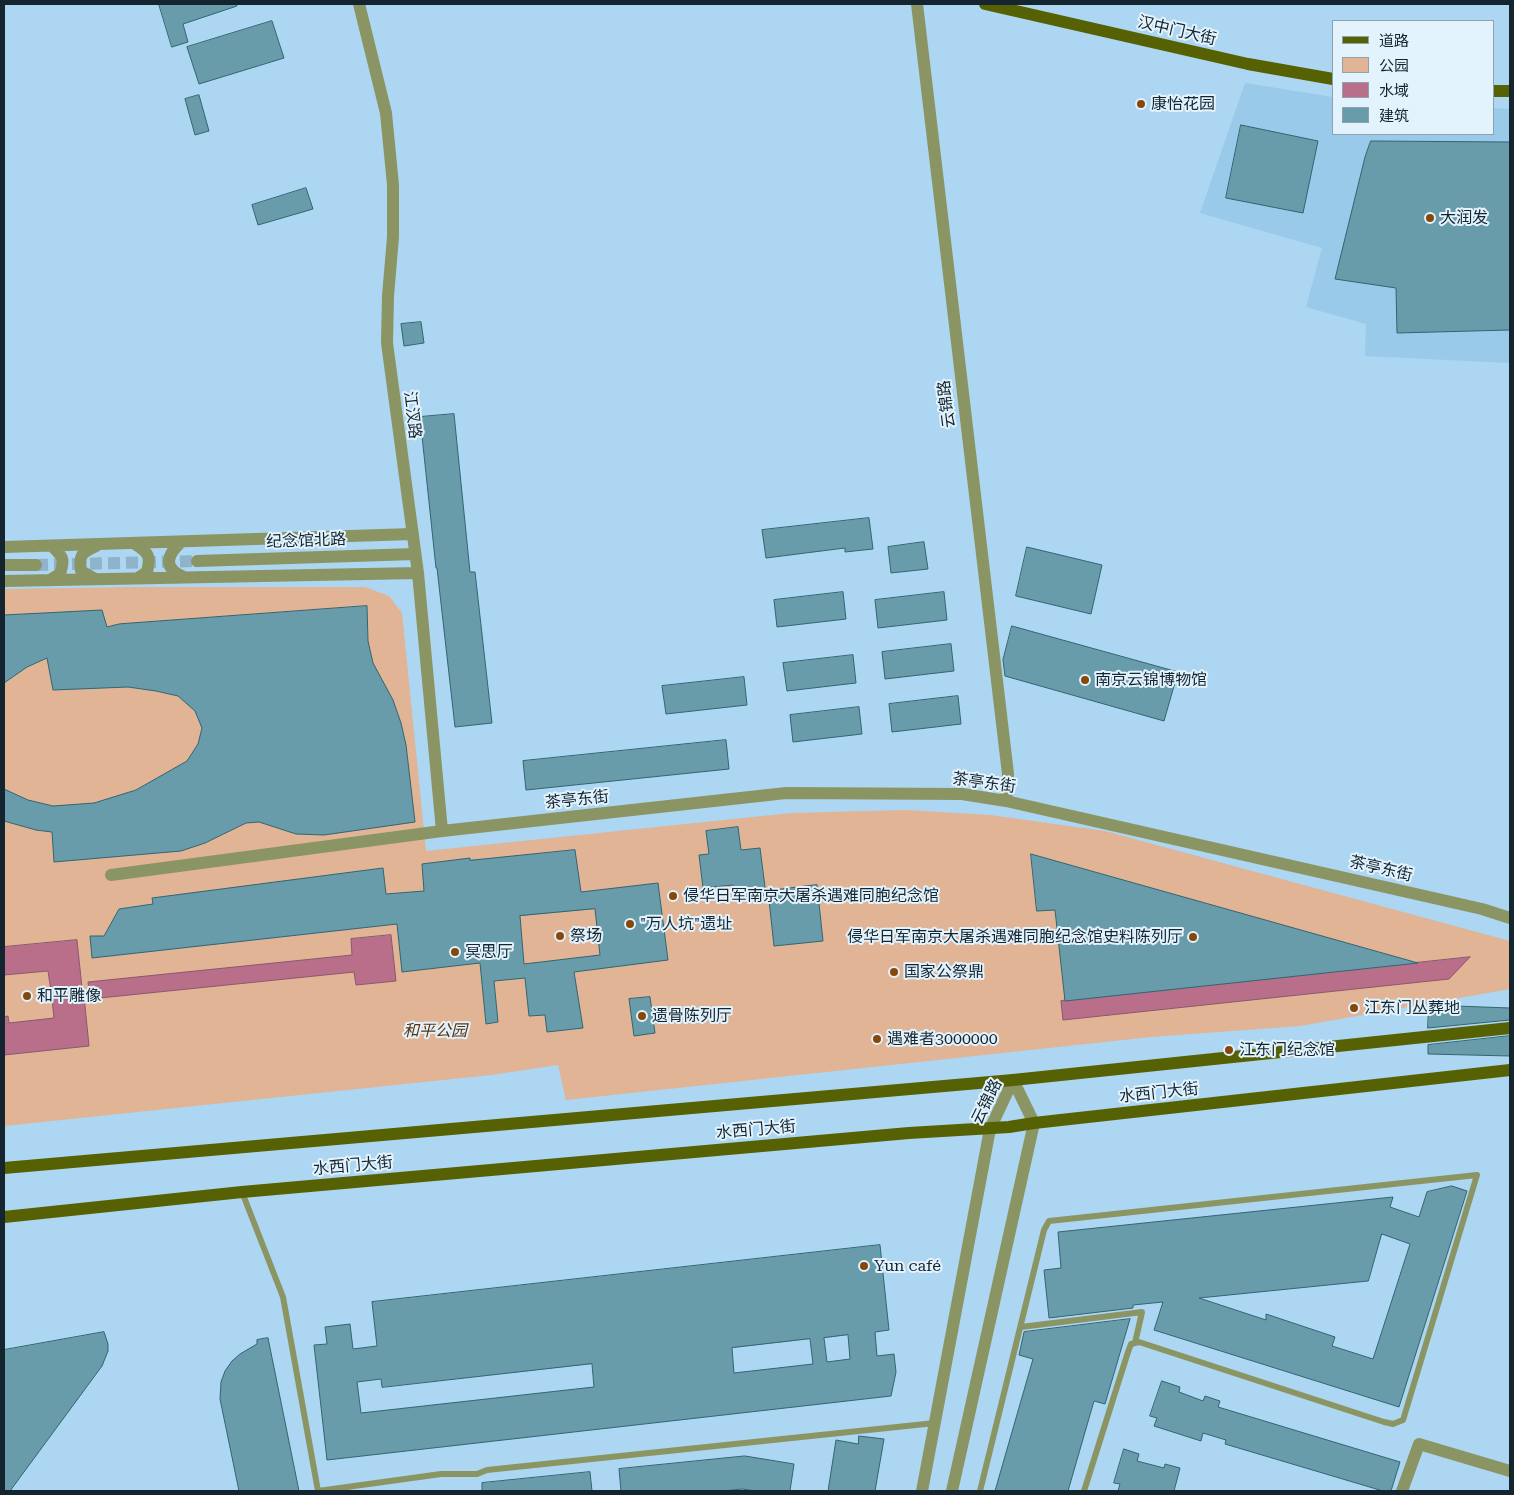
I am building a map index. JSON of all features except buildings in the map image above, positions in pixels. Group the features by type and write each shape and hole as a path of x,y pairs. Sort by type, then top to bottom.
{"main road":[{"name":"汉中门大街","path":"985,4 1248,64 1332,79"},
{"path":"1494,91 1510,91"},
{"name":"水西门大街","path":"4,1168 1013,1080 1510,1028"},
{"name":"水西门大街","path":"4,1217 242,1192 909,1133 990,1129 1510,1070"}],"street":[{"name":"江汊路","path":"359,4 386,113 393,186 393,237 388,296 387,343 416,554 442,831"},
{"name":"云锦路","path":"916,4 1008,774 1006,801"},
{"path":"4,548 413,534"},
{"path":"182,542 171,552 171,568 176,574 186,577"},
{"path":"95,579 81,571 80,558 84,552 98,544"},
{"path":"135,544 146,552 150,562 147,572 138,578"},
{"path":"50,580 60,574 63,562 61,556 52,546"},
{"name":"纪念馆北路","path":"197,561 416,554"},
{"path":"4,565 36,564"},
{"path":"4,581 418,573"},
{"name":"茶亭东街","path":"111,875 442,831 786,793 962,794 1006,801 1482,909 1510,918"},
{"name":"云锦路","path":"1013,1080 1034,1123"},
{"name":"云锦路","path":"922,1491 990,1129 1013,1080"},
{"path":"952,1491 1034,1123"},
{"path":"1402,1491 1419,1444 1510,1472"}],"lane":[{"path":"980,1491 1044,1230 1049,1221 1477,1175 1403,1420 1393,1424 1384,1422 1148,1345 1135,1343"},
{"path":"242,1192 283,1297 318,1491 441,1474 477,1474 487,1470 935,1423"},
{"path":"1021,1327 1142,1312 1135,1343 1132,1344 1128,1352 1084,1491"}],"shaded area":[{"path":"1245,83 1332,97 1332,135 1494,135 1494,108 1510,109 1510,363 1365,356 1366,324 1306,307 1322,248 1200,213"}],"green space":[{"name":"侵华日军南京大屠杀遇难同胞纪念馆","path":"365,587 389,596 402,613 426,851 791,813 906,810 990,815 1105,831 1510,941 1510,989 1300,1026 1151,1037 566,1100 558,1065 491,1075 4,1126 4,589"}],"water":[{"path":"391,935 396,981 356,985 354,972 90,999 88,982 352,955 351,939"},
{"path":"77,940 82,988 51,991 48,971 4,975 4,947"},
{"path":"1470,957 1449,979 1063,1020 1061,1001"},
{"path":"84,996 89,1046 4,1055 4,1017 8,1016 9,1023 54,1018 52,999"}],"tunnel":[{"path":"36,565 197,561"}],"place":[{"name":"康怡花园","path":"1141,104"},
{"name":"大润发","path":"1430,218"},
{"name":"南京云锦博物馆","path":"1085,680"},
{"name":"侵华日军南京大屠杀遇难同胞纪念馆","path":"673,896"},
{"name":"\"万人坑\"遗址","path":"630,924"},
{"name":"祭场","path":"560,936"},
{"name":"侵华日军南京大屠杀遇难同胞纪念馆史料陈列厅","path":"1193,937"},
{"name":"冥思厅","path":"455,952"},
{"name":"国家公祭鼎","path":"894,972"},
{"name":"和平雕像","path":"27,996"},
{"name":"江东门丛葬地","path":"1354,1008"},
{"name":"遗骨陈列厅","path":"642,1016"},
{"name":"遇难者3000000","path":"877,1039"},
{"name":"江东门纪念馆","path":"1229,1050"},
{"name":"Yun café","path":"864,1266"}],"park label":[{"name":"和平公园","path":"435,1031"}]}
